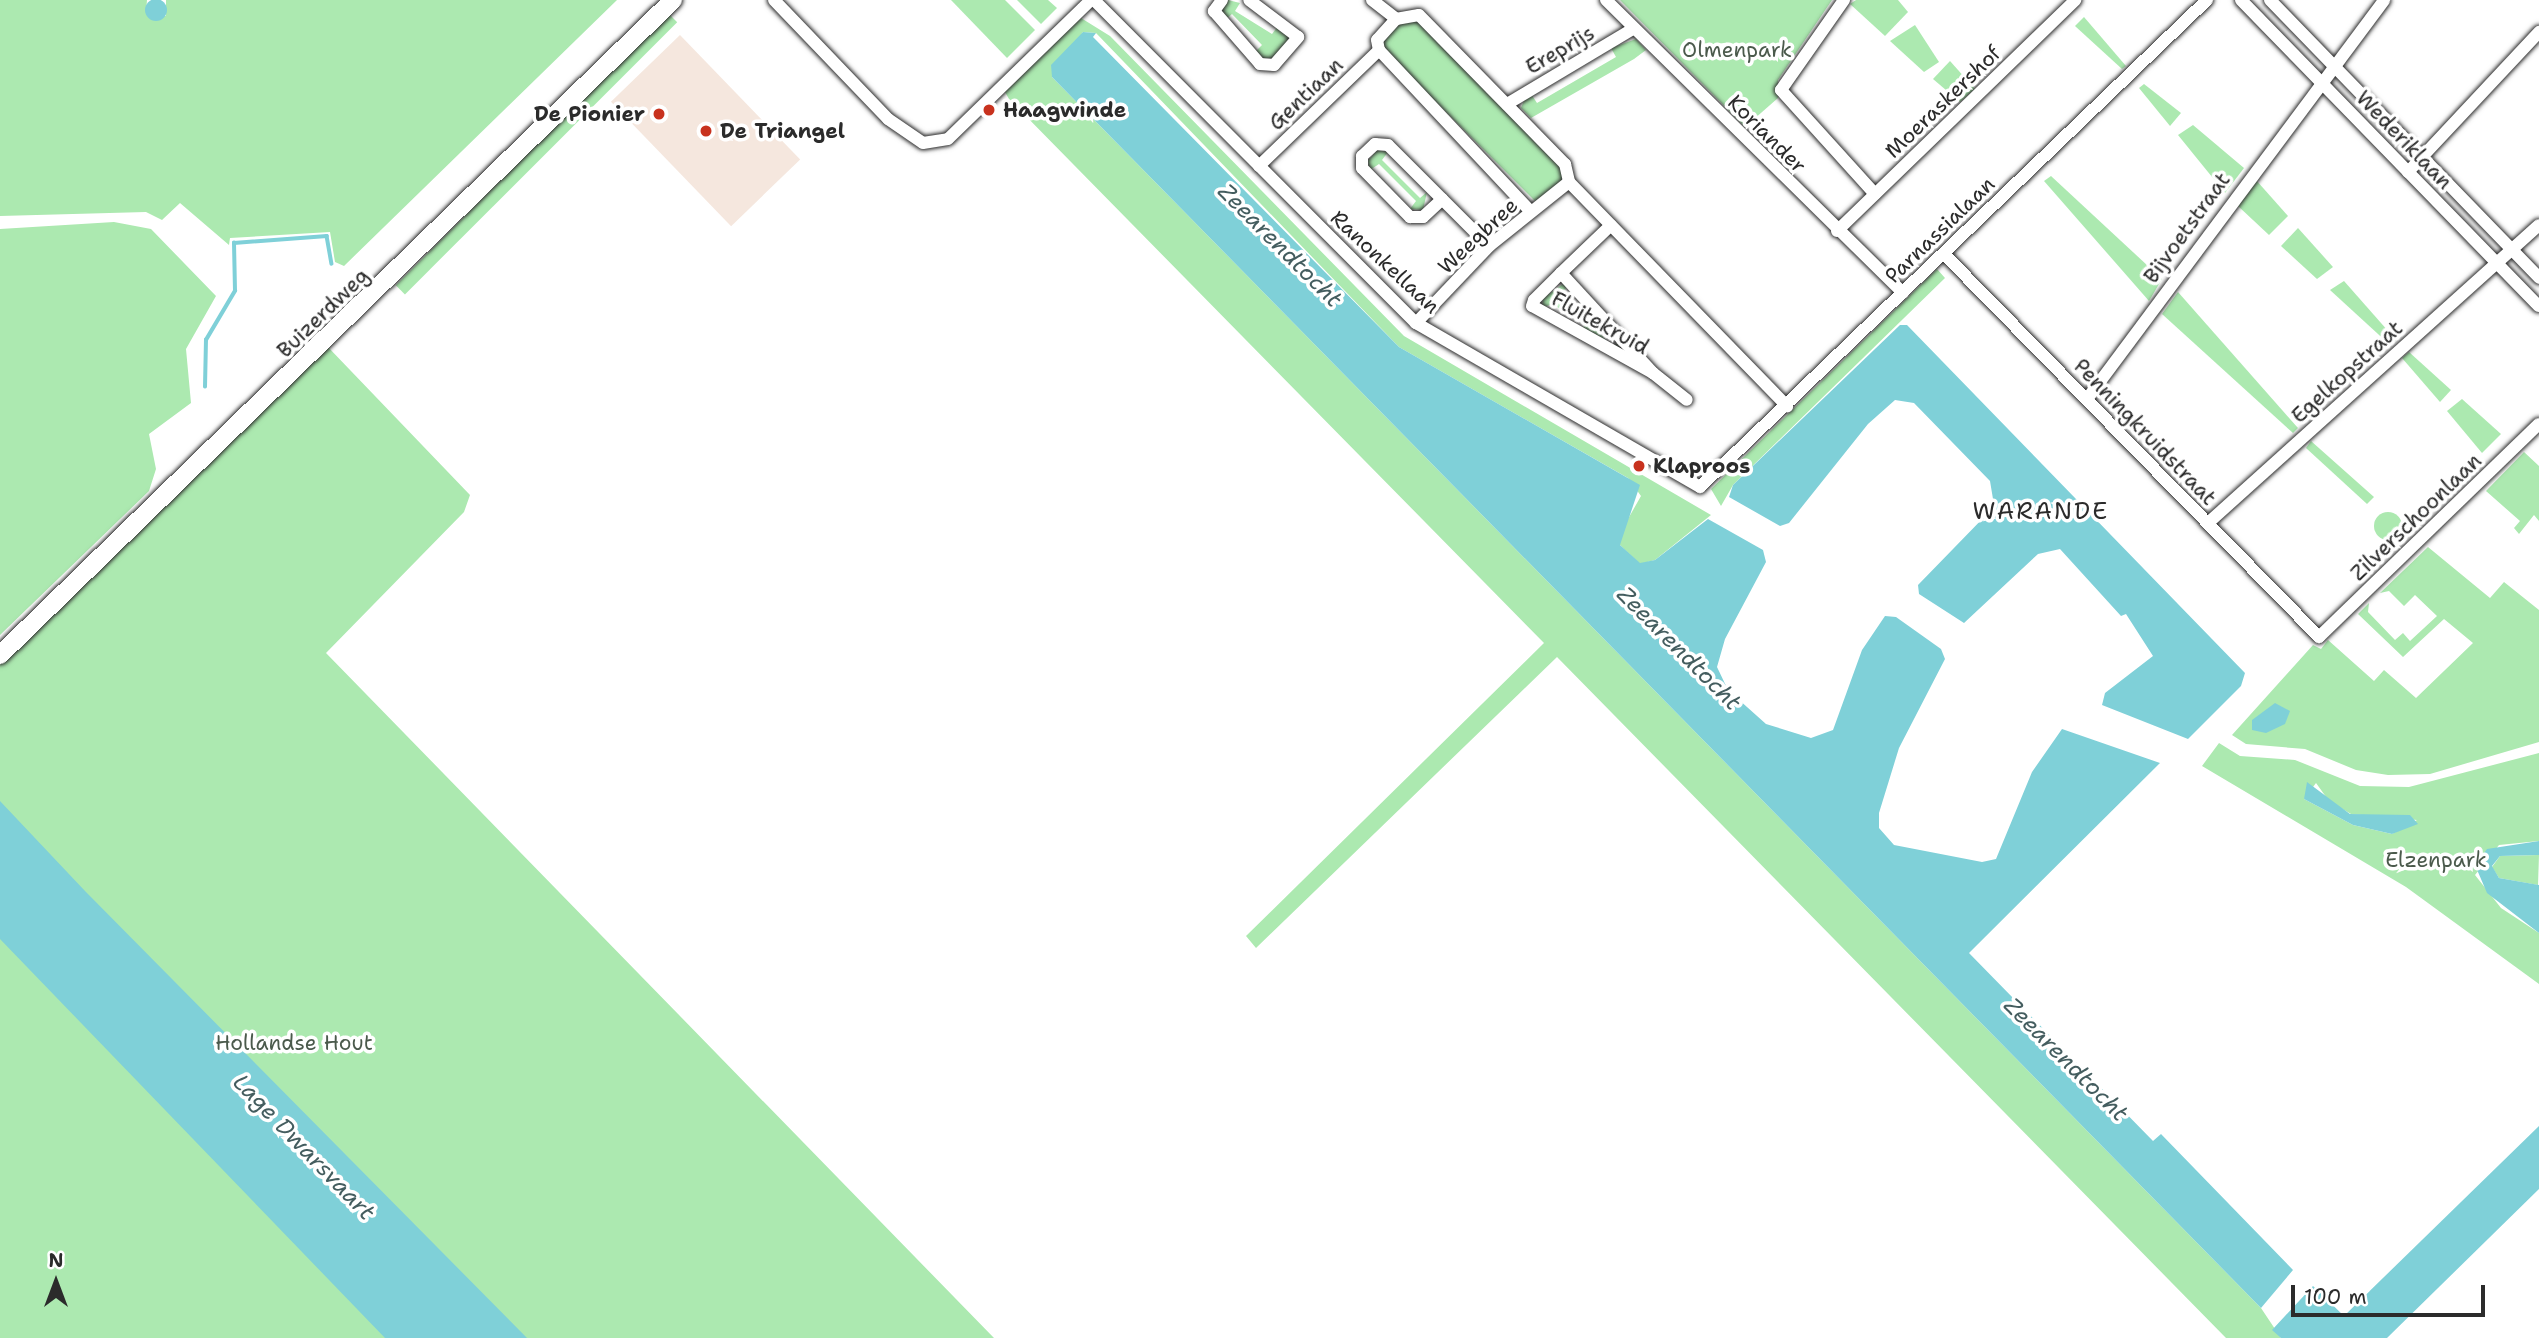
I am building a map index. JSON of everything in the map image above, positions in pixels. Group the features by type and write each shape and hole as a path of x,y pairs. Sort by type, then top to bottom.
{"street":[{"name":"Buizerdweg","path":"0,655 673,0"},
{"name":"Ranonkellaan","path":"774,0 888,119 923,143 948,139 1092,0 1416,323 1700,487"},
{"path":"1222,0 1214,11 1260,64 1274,65 1298,37 1249,0"},
{"path":"1372,0 1396,19"},
{"name":"Koriander","path":"1606,0 1837,231 1903,293"},
{"path":"1844,0 1781,90 1875,194"},
{"name":"Moeraskershof","path":"1837,231 2075,0"},
{"name":"Parnassialaan","path":"1700,487 2207,0"},
{"name":"Wederiklaan","path":"2241,0 2539,306"},
{"name":"Wederiklaan","path":"2270,0 2539,278"},
{"name":"Bijvoetstraat","path":"2087,399 2319,80 2384,0"},
{"path":"1530,210 1379,50 1377,40 1396,19 1419,15 1565,164 1569,182 1787,406"},
{"name":"Ereprijs","path":"1507,104 1633,29"},
{"path":"2408,172 2539,32"},
{"name":"Gentiaan","path":"1259,166 1379,50"},
{"path":"1442,199 1423,217 1410,217 1362,168 1362,156 1375,144 1388,145 1442,199 1489,246"},
{"name":"Weegbree","path":"1416,323 1489,246 1530,210 1543,207 1569,182"},
{"name":"Fluitekruid","path":"1611,225 1534,300 1536,312 1653,373"},
{"name":"Egelkopstraat","path":"2208,523 2539,225"},
{"name":"Penningkruidstraat","path":"1944,254 2319,637"},
{"name":"Fluitekruid","path":"1561,273 1653,373 1687,400"},
{"name":"Zilverschoonlaan","path":"2319,637 2539,424"}],"shaded area":[{"name":"De Triangel","path":"680,35 800,159 731,226 611,102"}],"green space":[{"path":"0,0 147,0 146,13 166,16 166,0 617,0 344,266 335,262 330,232 230,238 229,245 180,203 162,220 146,212 0,216"},
{"path":"951,0 1005,0 1035,30 1007,58"},
{"path":"1017,0 1048,0 1057,8 1041,24"},
{"path":"1228,0 1240,3 1235,11 1272,34 1278,26 1290,35 1290,43 1275,58 1262,58 1255,52 1262,45 1232,14 1225,20 1219,12"},
{"name":"Olmenpark","path":"1620,0 1832,0 1778,80 1778,98 1745,127"},
{"path":"1856,0 1898,0 1908,12 1885,36 1850,4"},
{"path":"668,13 677,22 405,294 396,285"},
{"path":"2084,17 2126,66 2122,69 2075,26"},
{"path":"1081,18 1110,36 1404,336 1711,515 1655,560 1640,564 1620,545 1620,533 1641,496 1628,478 1399,347 1096,33 1083,32 1052,77 2261,1308 2281,1338 2226,1338 1557,657 1256,948 1246,936 1544,643 1009,99 1005,92"},
{"path":"1416,19 1564,170 1562,181 1536,202 1385,51 1383,41 1401,22"},
{"path":"1915,25 1939,62 1924,72 1890,41"},
{"path":"1636,39 1646,50 1634,59 1531,118 1521,108 1525,98 1531,94 1537,103 1616,57 1611,48"},
{"path":"1950,61 1975,89 1960,102 1933,79"},
{"path":"2144,84 2181,113 2170,126 2139,88"},
{"path":"2193,125 2244,168 2225,193 2178,135"},
{"path":"1377,150 1388,152 1382,160 1420,198 1427,192 1423,210 1410,209 1416,201 1379,164 1370,170 1368,161"},
{"path":"2051,176 2162,279 2149,301 2044,181"},
{"path":"2256,180 2288,216 2269,235 2238,206"},
{"path":"114,222 151,229 216,296 186,349 191,403 149,434 156,469 149,491 0,635 0,229"},
{"path":"2298,228 2333,267 2317,279 2281,246"},
{"path":"1937,269 1945,278 1733,485 1721,506 1711,489"},
{"path":"2344,281 2396,340 2390,345 2330,290"},
{"path":"1563,284 1567,287 1561,294 1613,347 1619,341 1629,357 1581,331 1585,323 1552,304 1542,308 1543,298"},
{"path":"2178,292 2298,428 2293,433 2162,314"},
{"name":"Hollandse Hout","path":"327,346 470,495 464,512 326,653 994,1338 0,1338 0,663"},
{"path":"2409,352 2451,390 2440,402 2402,358"},
{"path":"2462,399 2501,434 2482,453 2447,411"},
{"path":"2311,441 2374,497 2367,504 2306,448"},
{"path":"2524,452 2539,466 2539,521 2534,515 2519,534 2514,528 2520,521 2486,491"},
{"path":"2388,512 2398,516 2402,526 2398,536 2388,540 2378,536 2374,526 2378,516"},
{"path":"2428,547 2490,598 2504,582 2539,610 2539,742 2430,774 2388,775 2356,770 2305,749 2246,744 2232,735 2313,645 2321,649 2328,640 2374,681 2384,670 2416,698 2473,643 2444,619 2403,657 2358,614 2369,603 2368,612 2395,640 2403,633 2410,641 2437,616 2415,595 2404,606 2389,591 2380,593"},
{"name":"Elzenpark","path":"2219,743 2240,756 2295,760 2360,786 2409,787 2539,753 2539,841 2499,845 2475,875 2501,908 2539,933 2539,984 2406,887 2202,766","holes":["2316,783 2329,801 2351,814 2417,820 2392,834 2353,825 2304,799"]},
{"path":"2539,855 2538,885 2499,878 2492,867 2500,856"}],"water":[{"path":"156,-1 164,2 167,10 164,18 156,21 148,18 145,10 148,2"},
{"name":"Zeearendtocht","path":"1083,32 1096,33 1093,37 1399,347 1640,485 1620,545 1640,563 1655,560 1708,519 1763,550 1766,562 1725,639 1717,667 1728,690 1766,724 1811,738 1833,730 1862,650 1885,616 1896,617 1941,649 1945,659 1899,748 1879,813 1879,828 1894,845 1982,862 1996,859 2032,772 2062,729 2160,763 1969,953 2153,1141 2161,1134 2293,1270 2261,1308 1052,77 1051,65"},
{"path":"1900,325 1907,325 2245,673 2241,686 2188,739 2102,705 2105,693 2153,656 2126,614 2121,616 2060,549 2038,554 1964,623 1919,594 1918,585 1988,513 1993,499 1990,481 1914,403 1895,400 1868,424 1789,523 1780,526 1729,497 1733,485"},
{"path":"2275,703 2290,711 2285,724 2266,733 2252,730 2252,720"},
{"path":"2307,782 2350,814 2410,815 2418,824 2392,834 2353,825 2304,799"},
{"name":"Lage Dwarsvaart","path":"0,801 85,891 527,1338 385,1338 0,939"},
{"path":"2539,841 2539,855 2500,856 2492,866 2499,878 2539,885 2539,933 2487,893 2475,865 2487,849"},
{"path":"2539,1126 2539,1189 2387,1338 2281,1338 2272,1330 2313,1286 2344,1316"}],"waterway":[{"path":"205,387 206,340 235,291 234,243 327,236 332,264"}],"place":[{"name":"Haagwinde","path":"989,110"},
{"name":"De Pionier","path":"659,114"},
{"name":"De Triangel","path":"706,131"},
{"name":"Klaproos","path":"1639,466"}],"district":[{"name":"WARANDE","path":"2041,512"}]}
